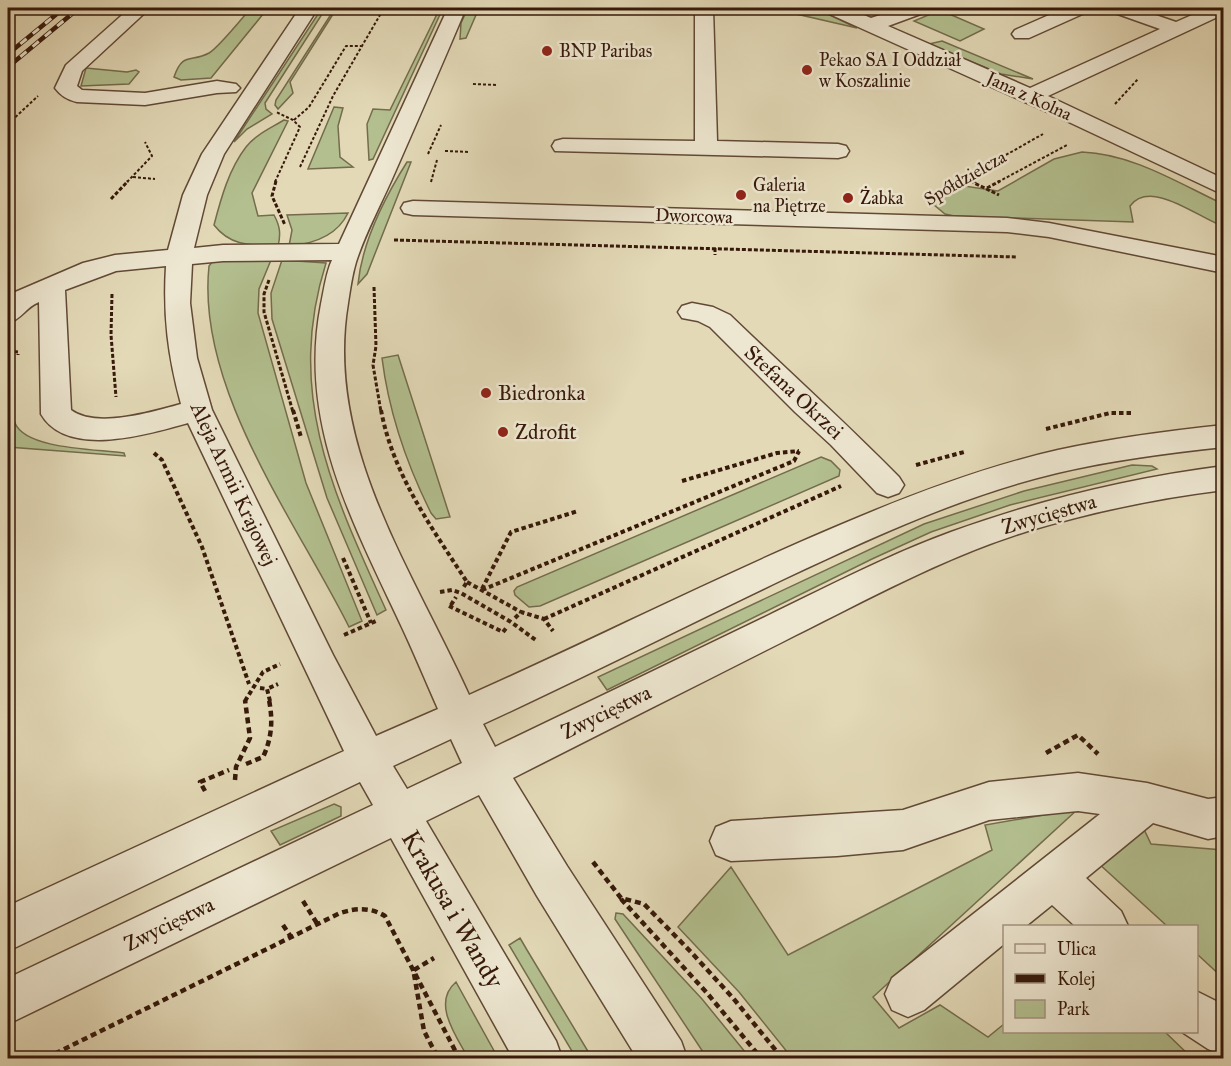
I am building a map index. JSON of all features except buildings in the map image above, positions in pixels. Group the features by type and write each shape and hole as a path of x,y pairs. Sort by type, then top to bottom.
{"street":[{"path":"141,8 73,69 66,88 77,96 145,99 217,87 229,88"},
{"name":"Aleja Armii Krajowej","path":"309,8 213,154 195,195 179,256 177,303 183,358 197,410 297,620 368,759"},
{"path":"457,8 347,252 333,308 329,346 330,387 341,444 362,506 487,771 553,885 664,1059"},
{"path":"704,8 706,148"},
{"name":"Jana z Kolna","path":"832,8 1064,111 1224,188"},
{"path":"871,25 919,8"},
{"path":"1022,34 1080,8"},
{"path":"1119,8 1168,33"},
{"path":"1030,96 1222,8"},
{"path":"1064,111 1168,33"},
{"path":"563,146 838,151"},
{"name":"Dworcowa","path":"424,200 1007,225 1049,230 1224,265"},
{"path":"8,314 22,299 92,269 115,263 223,253 347,252"},
{"path":"52,287 56,414 74,427 114,427 161,421 197,410"},
{"name":"Stefana Okrzei","path":"692,312 703,313 720,321 805,405 842,436 888,485"},
{"path":"8,929 368,759 836,542 911,510 1065,459 1119,446 1209,437 1223,478"},
{"name":"Zwycięstwa","path":"8,1001 487,771 886,574 960,542 1023,520 1107,498 1161,486 1223,478"},
{"name":"Krakusa i Wandy","path":"368,759 539,1059"},
{"path":"731,841 903,830 989,801 1078,792 1147,802 1208,819 1224,816"},
{"path":"908,994 1147,802"},
{"path":"1053,876 1104,925"},
{"path":"1198,1015 1224,1033"}],"path":[{"path":"300,167 333,96 384,8"},
{"path":"293,120 309,107 346,46 362,46"},
{"path":"473,84 497,85"},
{"path":"275,111 300,125 300,132 275,180 272,196 286,230"},
{"path":"422,159 431,151 445,117"},
{"name":"Spółdzielcza","path":"912,222 909,208 1047,132"},
{"path":"111,199 152,156 145,142"},
{"path":"987,188 1074,142"},
{"path":"445,151 470,152"},
{"path":"424,200 437,160"},
{"path":"132,177 155,179"},
{"path":"394,240 1024,257"},
{"path":"715,248 715,255"},
{"path":"374,284 376,346 373,365 383,420 397,463 415,502 467,582 521,612 544,620 553,631"},
{"path":"113,290 111,335 117,392 115,404"},
{"path":"8,351 18,352 18,363"},
{"path":"482,590 794,461 799,451 777,453 682,481"},
{"path":"152,452 162,460 202,548 249,684"},
{"path":"544,620 844,485"},
{"path":"482,590 511,532 578,511"},
{"path":"1218,546 1224,550"},
{"path":"463,588 467,582"},
{"path":"437,593 450,590 464,595 522,628 535,639"},
{"path":"444,608 451,605 456,597"},
{"path":"451,605 503,632 507,627"},
{"path":"515,618 521,612"},
{"path":"352,631 380,619"},
{"path":"236,787 234,776 236,767 250,738 245,700 263,672 271,669"},
{"path":"260,688 267,689 278,684"},
{"path":"246,764 262,757 268,747 273,725 267,689"},
{"path":"209,797 200,782 229,770"},
{"path":"593,862 621,898 707,993 761,1059"},
{"path":"621,898 644,904 726,990 782,1059"},
{"path":"46,1059 291,937 354,909 368,908 378,910 385,916 459,1059"},
{"path":"310,912 318,925"},
{"path":"283,926 291,937"},
{"path":"414,970 438,956"},
{"path":"414,970 424,1031 438,1059"}],"green space":[{"path":"251,8 268,8 211,78 181,80 174,77 184,61 203,56 213,50"},
{"path":"322,8 326,8 265,103 266,109 272,114 247,129 234,142"},
{"path":"337,8 290,82 293,93 278,109 275,105 276,100"},
{"path":"440,8 443,8 373,159 369,160 367,124 373,109 390,110"},
{"path":"468,8 479,8 466,38 460,39 461,23"},
{"path":"798,8 815,8 857,28 792,13"},
{"path":"940,10 984,29 960,41 914,21"},
{"path":"942,41 1033,79 1001,74 929,44"},
{"path":"86,68 139,72 129,84 81,86"},
{"path":"334,107 343,108 338,126 340,157 353,167 308,169"},
{"path":"284,120 288,121 252,193 258,216 274,215 276,219 279,230 278,246 251,245 235,241 214,225 230,174 240,156 254,139"},
{"path":"1082,152 1101,154 1137,164 1223,204 1223,226 1176,203 1150,196 1139,199 1130,206 1133,222 954,216 945,214 934,205 934,200 957,185 998,191 1054,159"},
{"path":"407,162 411,162 367,274 358,284 369,237"},
{"path":"348,213 331,233 315,241 289,246 292,230 287,215"},
{"path":"271,260 259,289 258,313 306,483 362,621 349,627 254,453 234,406 218,359 209,312 209,266 213,261"},
{"path":"282,260 326,263 315,310 311,356 313,399 321,441 333,483 348,525 386,610 377,615 327,498 272,319 271,293"},
{"path":"398,355 450,517 436,519 431,513 400,438 389,399 382,358"},
{"path":"8,357 11,358 13,417 22,432 33,439 64,447 124,453 125,456 8,447"},
{"path":"821,457 831,461 840,470 839,476 540,606 529,607 515,595 514,591 517,587"},
{"path":"1132,465 1152,466 1157,469 1010,505 931,532 607,690 598,677 924,524 1024,491"},
{"path":"334,804 341,807 341,816 280,845 271,831"},
{"path":"1078,809 873,997 899,1028 940,1005 988,1037 1003,1025 1003,1033 1166,1033 1192,1058 792,1058 739,992 678,927 731,867 788,955 992,850 985,825"},
{"path":"1140,821 1151,844 1223,850 1223,978 1198,955 1198,925 1166,925 1097,862"},
{"path":"616,913 623,914 702,999 750,1058 707,1058 615,919"},
{"path":"520,938 592,1058 576,1058 509,945"},
{"path":"456,982 498,1058 468,1058 458,1040 448,1020 446,1010 449,990"}],"railway":[{"path":"8,54 64,8"},
{"path":"8,67 79,8"}],"place":[{"name":"BNP Paribas","path":"547,51"},
{"name":"Pekao SA I Oddział w Koszalinie","path":"807,70"},
{"name":"Galeria na Piętrze","path":"741,195"},
{"name":"Żabka","path":"848,198"},
{"name":"Biedronka","path":"486,393"},
{"name":"Zdrofit","path":"503,432"}]}
